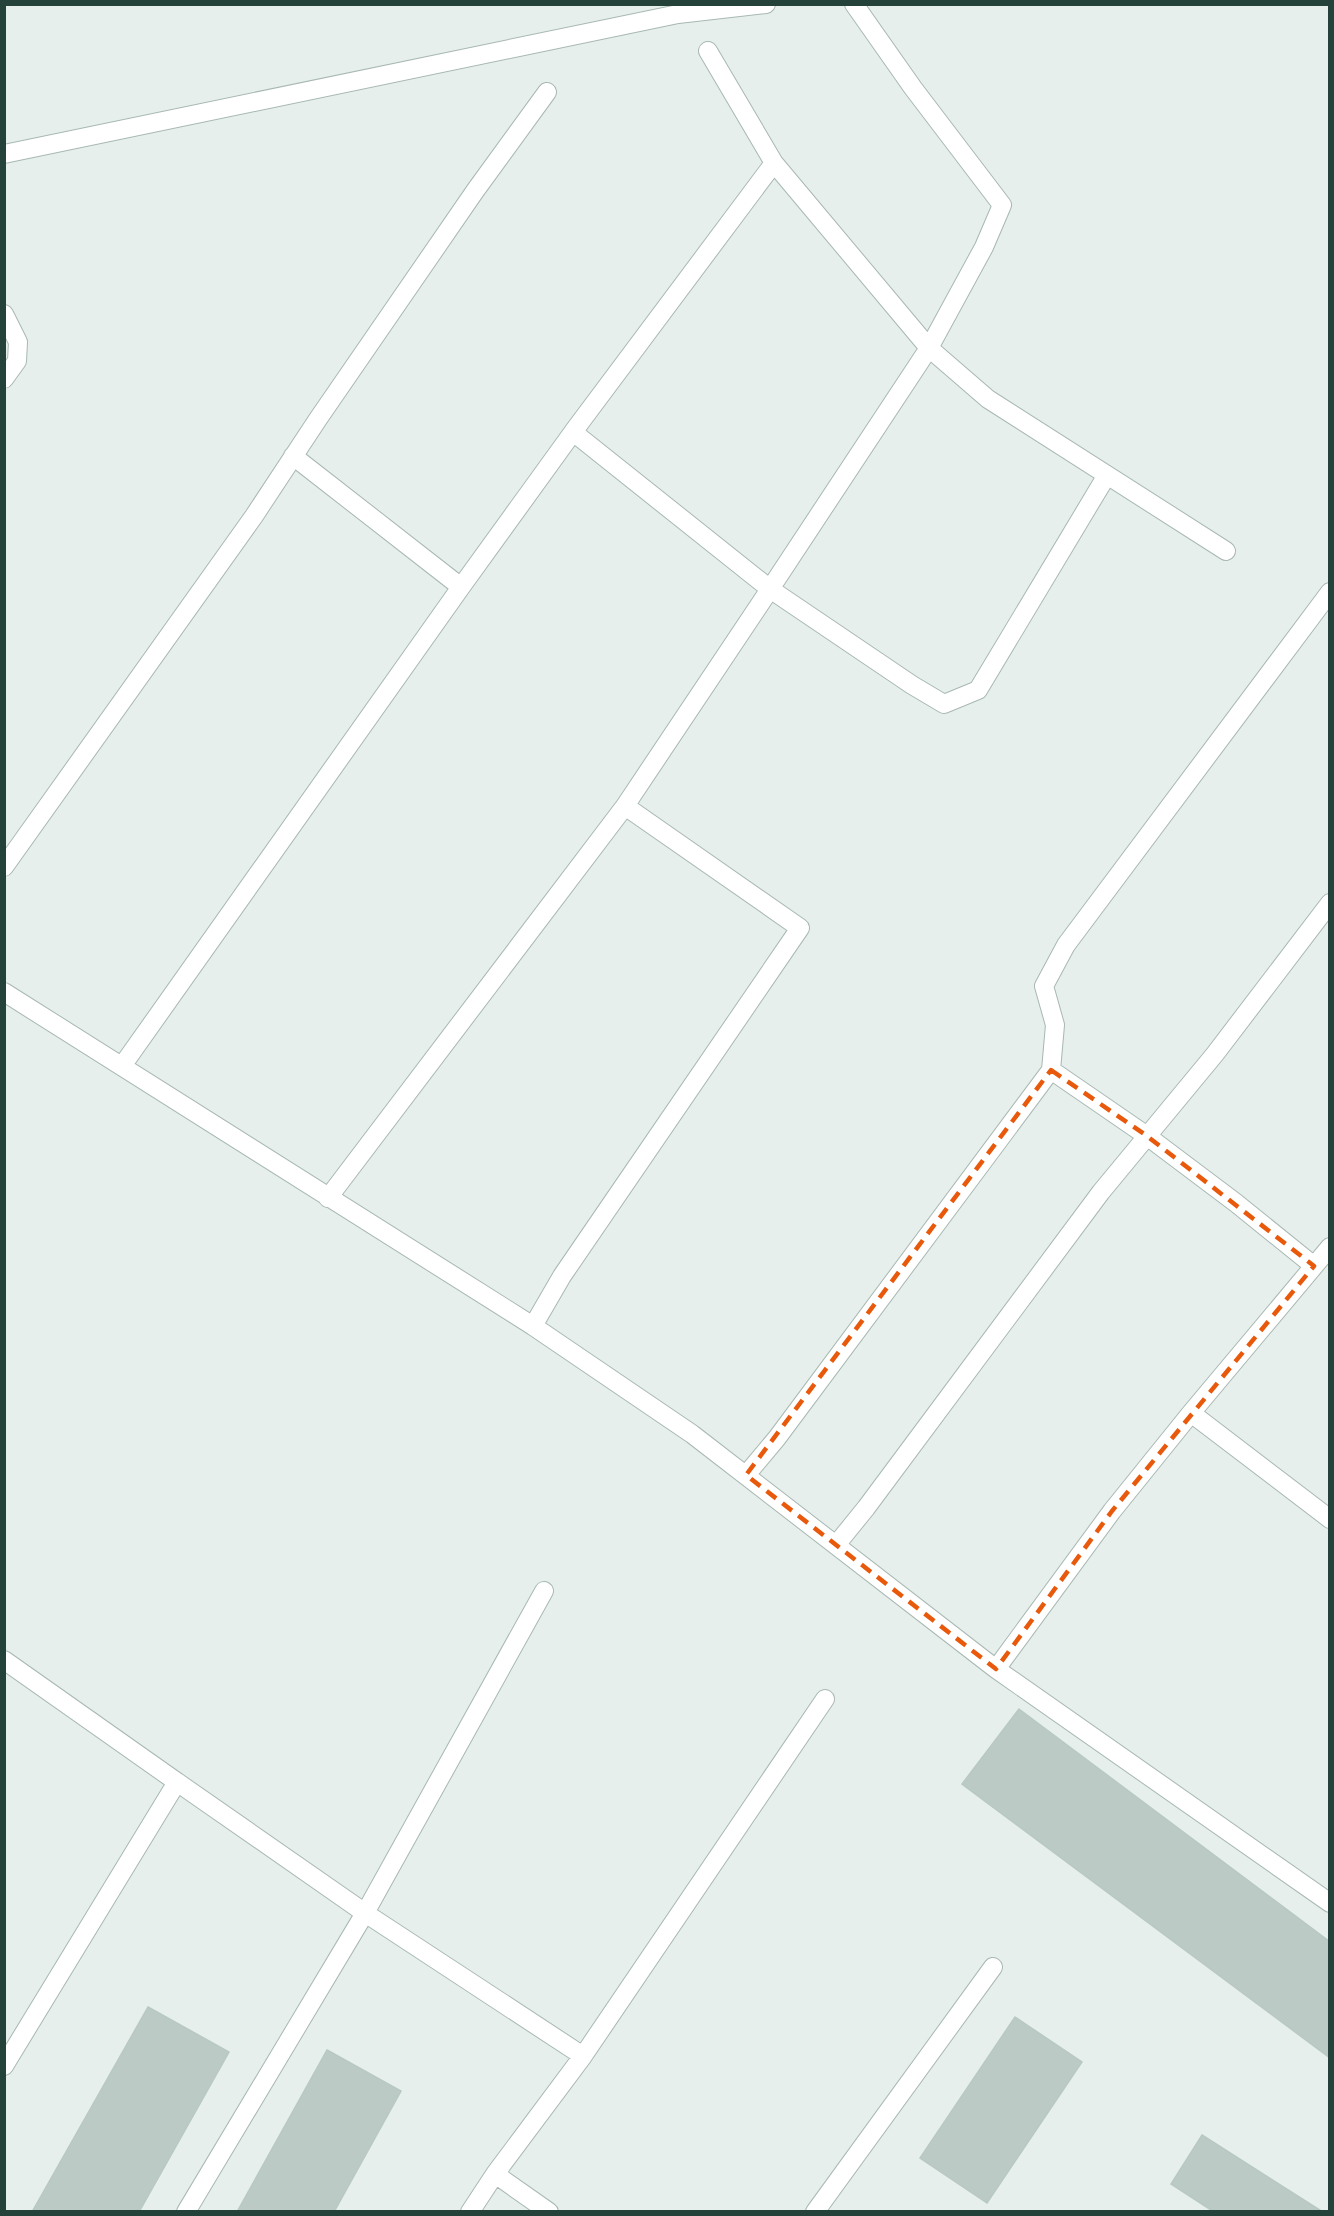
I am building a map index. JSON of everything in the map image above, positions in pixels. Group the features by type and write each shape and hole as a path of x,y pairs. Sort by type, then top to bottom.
{"street":[{"path":"4,154 678,14 766,4"},
{"path":"328,1198 625,806 929,348 984,247 1002,205 854,4"},
{"path":"708,51 774,163 929,348 988,399 1226,551"},
{"path":"4,867 254,516 475,191 547,92"},
{"path":"122,1066 461,586 774,163"},
{"path":"4,314 18,342 17,361 4,378"},
{"path":"573,432 770,589 944,704 978,690 1107,475"},
{"path":"293,456 461,586"},
{"path":"746,1476 784,1429 1051,1070 1055,1025 1044,986 1066,945 1329,592"},
{"path":"533,1326 562,1276 801,928 625,806"},
{"path":"836,1545 1101,1192 1215,1054 1329,903"},
{"path":"4,992 533,1326 692,1434 996,1669 1329,1903"},
{"path":"1051,1070 1147,1136 1236,1203 1314,1266"},
{"path":"996,1669 1112,1510 1329,1247"},
{"path":"1191,1413 1329,1519"},
{"path":"186,2211 365,1913 544,1591"},
{"path":"4,1660 365,1913 583,2056"},
{"path":"470,2211 583,2056 825,1699"},
{"path":"4,2066 177,1782"},
{"path":"815,2211 993,1967"},
{"path":"495,2174 549,2211"}],"highlighted area":[{"path":"1051,1070 1147,1136 1314,1266 1112,1511 996,1669 746,1475"}],"building":[{"path":"1019,1709 1330,1942 1330,2058 962,1784"},
{"path":"148,2007 229,2052 139,2212 32,2212"},
{"path":"1015,2017 1082,2062 987,2203 920,2158"},
{"path":"327,2050 401,2091 334,2212 237,2212"},
{"path":"1202,2135 1323,2212 1214,2212 1171,2184"}]}
